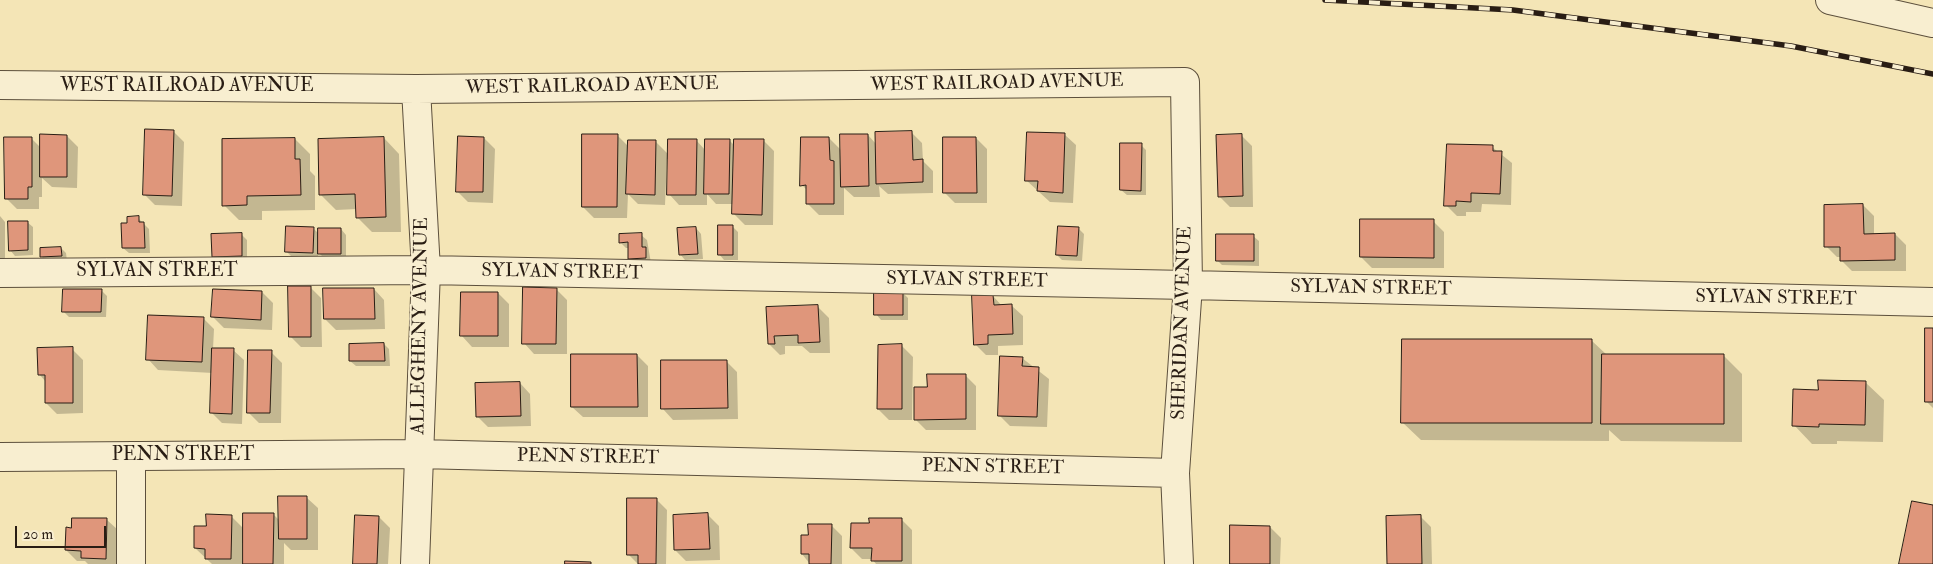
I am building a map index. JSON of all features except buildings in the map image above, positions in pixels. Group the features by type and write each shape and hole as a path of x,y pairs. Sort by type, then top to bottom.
{"street":[{"path":"1830,0 1933,23"},
{"name":"WEST RAILROAD AVENUE","path":"0,85 416,89 1185,82"},
{"name":"SHERIDAN AVENUE","path":"1179,564 1175,472 1188,285 1185,82"},
{"name":"ALLEGHENY AVENUE","path":"415,564 426,270 416,89"},
{"name":"SYLVAN STREET","path":"0,273 426,270 1933,302"},
{"name":"PENN STREET","path":"0,457 420,454 1175,472"},
{"path":"131,456 131,564"}],"railway":[{"path":"1325,0 1513,10 1791,46 1933,74"}]}
